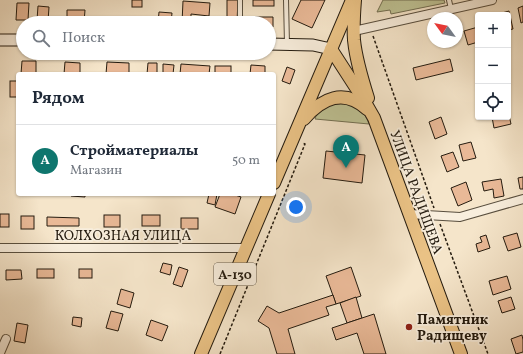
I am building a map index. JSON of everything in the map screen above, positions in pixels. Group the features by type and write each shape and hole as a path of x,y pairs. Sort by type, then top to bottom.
{"main road":[{"path":"354,0 354,38 357,59 374,118"},
{"path":"276,178 331,49 354,0"},
{"name":"УЛИЦА РАДИЩЕВА","path":"331,49 374,118 460,354"},
{"path":"297,130 315,108 326,101 339,97 347,98 360,103 374,118"},
{"name":"А-130","path":"202,354 268,196"}],"street":[{"path":"354,31 492,0"},
{"path":"0,40 16,40"},
{"path":"276,44 313,45 331,49"},
{"path":"409,214 460,216 523,199"},
{"name":"КОЛХОЗНАЯ УЛИЦА","path":"0,248 246,248"},
{"path":"0,353 6,340"}],"lane":[{"path":"240,0 240,16"},
{"path":"286,0 287,45"},
{"path":"449,0 451,10"}],"path":[{"path":"371,27 373,38 488,354"},
{"path":"220,354 305,144 300,142"}],"green space":[{"path":"383,0 444,0 445,3 391,14 390,10 377,12"},
{"path":"349,103 362,111 369,124 315,119 318,114 330,105"}],"building":[{"path":"132,0 142,0 142,7 132,7"},
{"path":"227,0 238,0 237,16 227,16"},
{"path":"253,0 274,0 274,6 253,6"},
{"path":"301,0 325,0 312,28 292,19"},
{"path":"183,1 210,3 209,16 191,14 191,16 182,16"},
{"path":"17,3 29,3 28,16 16,16"},
{"path":"38,6 49,7 48,16 37,16"},
{"path":"523,6 523,22 521,23 518,8"},
{"path":"67,10 85,10 85,16 67,16"},
{"path":"159,12 172,13 172,16 159,16"},
{"path":"475,28 475,43 468,45 464,31"},
{"path":"450,59 453,71 416,80 413,68"},
{"path":"22,61 36,61 36,72 21,72"},
{"path":"65,62 80,63 80,72 64,72"},
{"path":"107,62 129,63 129,72 106,72"},
{"path":"148,63 157,63 157,72 147,72"},
{"path":"163,64 174,65 173,72 163,72"},
{"path":"181,64 210,66 209,72 180,72"},
{"path":"251,65 265,66 265,72 250,72"},
{"path":"215,66 231,66 231,72 215,72"},
{"path":"287,67 295,70 290,84 282,81"},
{"path":"10,81 16,81 16,97 10,97"},
{"path":"441,117 447,134 435,139 429,122"},
{"path":"493,120 510,120 511,124 494,128"},
{"path":"471,142 476,158 463,161 459,145"},
{"path":"326,151 365,155 362,183 323,178"},
{"path":"453,152 459,167 447,172 441,156"},
{"path":"523,177 523,189 520,189 518,178"},
{"path":"501,179 504,196 494,198 493,189 484,191 482,182"},
{"path":"466,182 472,200 458,206 451,188"},
{"path":"209,196 217,196 215,205 207,203"},
{"path":"219,196 241,197 235,214 215,207"},
{"path":"0,214 9,214 9,227 0,227"},
{"path":"104,215 120,215 120,227 104,227"},
{"path":"142,215 160,215 160,226 142,226"},
{"path":"21,216 34,216 34,229 21,229"},
{"path":"47,217 79,218 79,226 47,226"},
{"path":"181,218 198,218 198,229 181,229"},
{"path":"517,233 521,247 508,251 503,237"},
{"path":"486,235 490,248 478,252 476,244 482,242 480,237"},
{"path":"163,263 172,265 170,275 160,272"},
{"path":"179,267 188,270 182,287 173,284"},
{"path":"351,267 361,296 336,304 326,276"},
{"path":"37,269 54,269 54,278 37,278"},
{"path":"79,269 92,269 92,278 79,278"},
{"path":"6,270 21,270 22,279 6,280"},
{"path":"507,276 511,289 493,295 489,281"},
{"path":"121,289 134,293 130,308 117,304"},
{"path":"333,295 336,304 326,307 329,315 288,329 295,354 277,354 269,328 258,321 267,306 279,313"},
{"path":"356,297 362,318 347,323 340,303"},
{"path":"511,297 515,309 502,313 498,301"},
{"path":"111,311 123,314 118,331 106,328"},
{"path":"374,314 386,354 364,354 357,333 336,340 332,328"},
{"path":"73,317 82,318 81,327 72,325"},
{"path":"151,320 168,326 162,341 146,335"},
{"path":"17,323 28,325 25,343 14,341"},
{"path":"522,335 523,352 516,354 511,339"}],"place":[{"name":"Стройматериалы","path":"346,168"},
{"name":"Памятник Радищеву","path":"409,327"}]}
